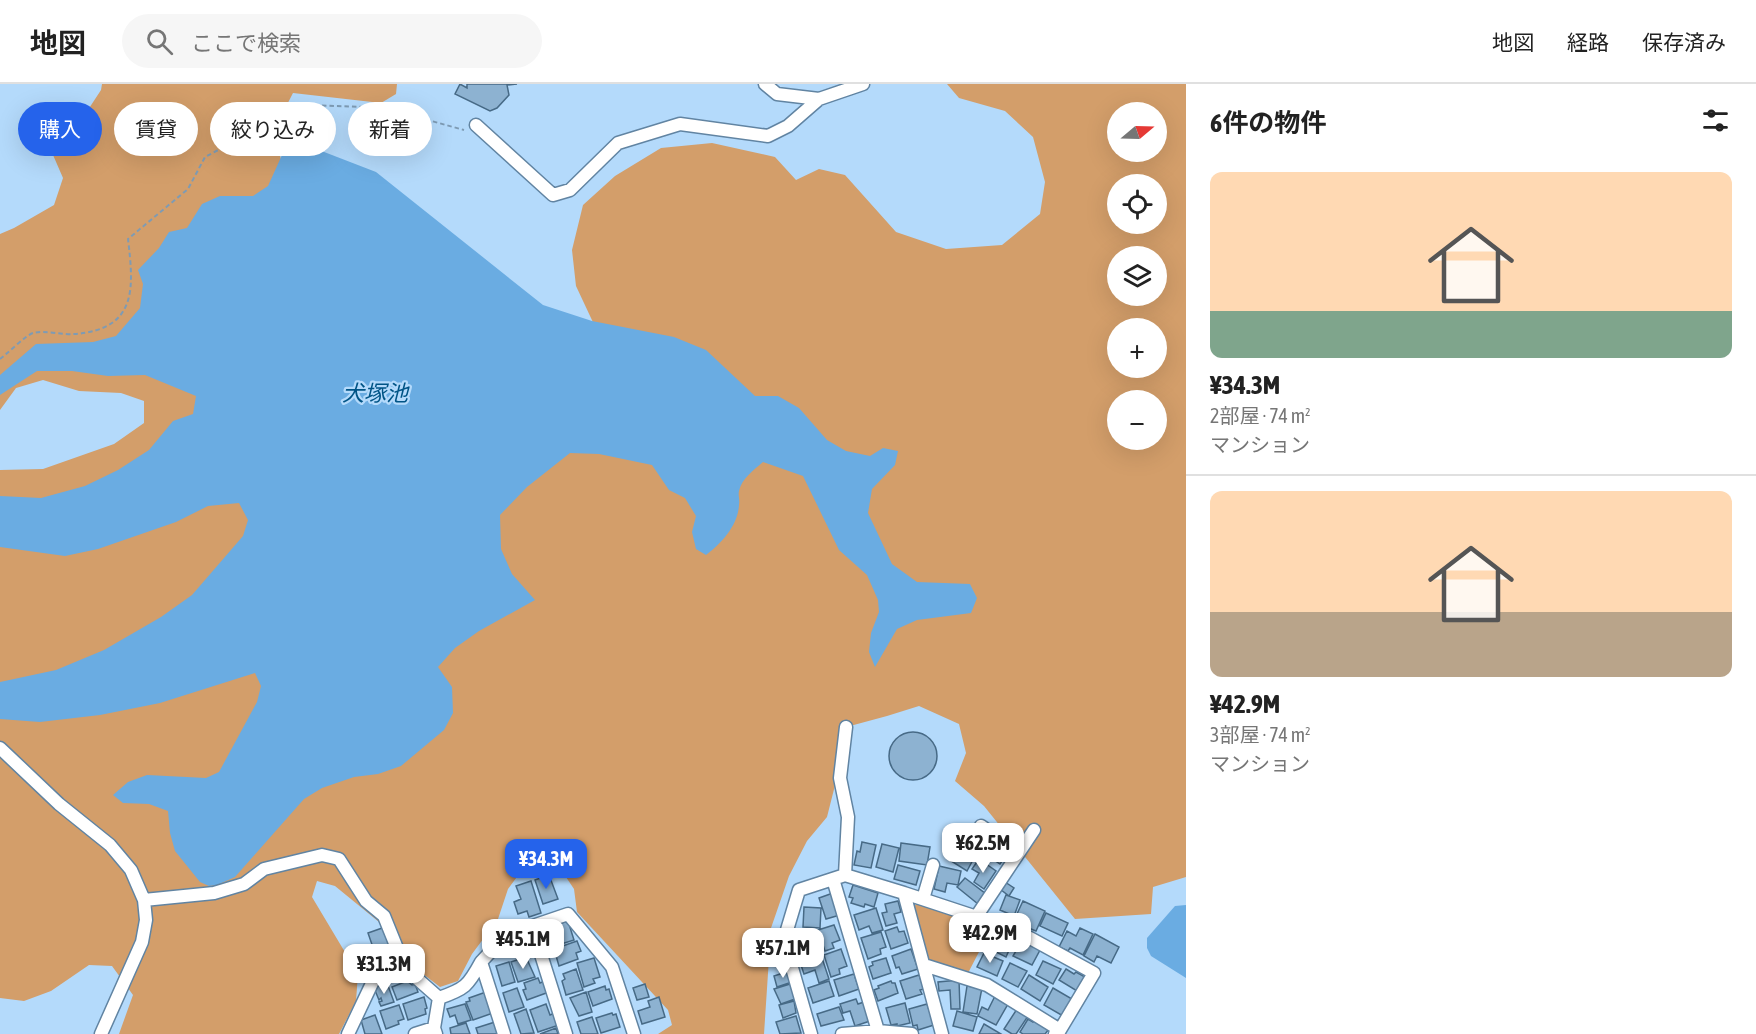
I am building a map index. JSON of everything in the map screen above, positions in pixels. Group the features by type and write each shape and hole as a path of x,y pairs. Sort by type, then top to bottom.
{"street":[{"path":"765,84 777,94 819,99"},
{"path":"476,124 553,195 570,190 618,143 680,124 768,136 788,126 819,99 862,84"},
{"path":"846,728 840,778 848,817 839,877 878,1031"},
{"path":"0,748 59,804 110,845 131,870 144,900 146,920 142,942 101,1034"},
{"path":"981,826 1019,852"},
{"path":"976,917 1034,830"},
{"path":"144,900 214,892 244,884 264,869 322,855 339,859 366,901 384,916 405,968 439,998"},
{"path":"923,899 933,865"},
{"path":"810,1034 784,940 799,890 839,877 904,893 976,917 1030,938 1094,973 1058,1032 987,985 924,965"},
{"path":"904,893 942,1034"},
{"path":"439,998 462,990 481,962 506,935 568,914 612,967 634,1034"},
{"path":"532,926 566,1034"},
{"path":"481,962 504,1034"},
{"path":"348,1034 375,977 405,968"},
{"path":"415,1034 435,1031 439,998"},
{"path":"842,1034 878,1031 912,1034"}],"path":[{"path":"0,359 33,333 75,334 109,327 124,311 131,291 128,239 188,189 205,157 303,105 364,108 417,117 464,130 476,124"}],"shaded area":[{"path":"102,84 397,84 396,94 383,102 293,93 288,102 210,102 210,156 280,156 295,219 472,510 606,350 576,286 572,250 583,205 615,176 661,148 712,143 775,157 796,180 819,169 845,175 896,232 946,249 1002,245 1040,214 1045,182 1033,137 1005,111 959,98 947,84 1186,84 1186,877 1153,887 1151,914 1075,919 984,806 955,781 966,753 959,724 919,706 850,726 827,817 807,841 789,876 771,928 764,1034 658,1034 672,1025 668,1010 577,912 574,889 560,868 539,859 522,870 508,889 498,919 472,954 458,981 440,987 410,964 401,940 335,886 317,881 312,897 358,974 356,1001 339,1034 119,1034 133,995 112,966 89,965 51,991 24,1001 0,998 0,470 43,469 114,444 144,423 144,401 121,393 79,391 43,380 16,388 0,410 0,234 54,205 63,178 53,156 102,156 102,102 93,102"},
{"path":"918,903 992,927 967,975 926,960 913,906"}],"water":[{"name":"犬塚池","path":"282,156 335,156 376,172 543,305 592,321 674,337 706,350 755,396 778,396 799,408 827,440 846,451 870,456 883,448 898,451 895,465 872,489 868,513 892,564 917,582 970,584 977,598 971,613 917,620 897,629 875,667 869,652 871,633 879,612 878,600 867,575 839,550 803,476 763,462 741,486 736,520 718,545 706,555 696,549 692,532 696,516 685,498 669,490 652,465 599,454 570,453 527,487 500,515 501,549 512,574 535,600 479,631 455,648 438,667 452,687 453,713 444,730 401,766 378,774 354,777 322,788 304,799 235,877 217,885 209,886 200,882 175,851 170,833 168,811 149,804 123,803 113,795 128,782 147,775 206,778 219,772 257,702 261,686 255,673 160,703 100,715 40,722 0,719 0,682 56,670 104,650 161,617 192,595 243,536 248,520 239,503 208,506 176,522 98,549 65,556 0,547 0,496 41,498 85,486 118,470 149,450 173,421 193,414 196,396 145,375 108,376 72,371 37,371 0,395 0,375 36,344 93,342 116,336 140,308 143,284 138,270 159,248 169,232 187,228 202,204 220,196 253,196 268,186"},
{"path":"1186,905 1186,978 1151,956 1147,948 1147,938 1175,906"}],"building":[{"path":"460,84 467,88 467,84 517,84 507,85 509,95 497,108 490,111 455,94"},
{"path":"913,732 930,739 937,756 930,773 913,780 896,773 889,756 896,739"},
{"path":"977,829 989,838 978,852 966,843"},
{"path":"990,840 1008,853 1000,864 982,852"},
{"path":"862,842 876,845 871,868 854,865"},
{"path":"901,843 930,847 927,865 899,861"},
{"path":"882,844 899,848 893,872 876,867"},
{"path":"957,845 975,856 967,871 948,859"},
{"path":"979,859 996,871 984,889 974,882 979,873 972,869"},
{"path":"898,865 920,871 916,885 894,879"},
{"path":"939,866 961,871 958,885 947,883 945,892 934,889"},
{"path":"549,875 558,899 543,904 535,880"},
{"path":"965,878 986,894 978,904 957,887"},
{"path":"531,881 541,913 529,917 527,911 518,914 514,902 521,899 516,886"},
{"path":"1005,882 1014,888 1009,896 1000,889"},
{"path":"853,885 878,893 874,907 851,903 853,898 849,897"},
{"path":"833,893 840,915 826,919 819,898"},
{"path":"1006,895 1020,900 1014,916 1000,910"},
{"path":"898,901 901,912 894,914 897,923 886,926 882,913 887,912 885,904"},
{"path":"1023,901 1045,911 1036,931 1026,927 1028,922 1016,916"},
{"path":"804,907 821,908 820,928 803,927"},
{"path":"876,908 883,930 872,933 869,926 859,930 854,915"},
{"path":"1046,913 1068,923 1062,936 1040,926"},
{"path":"568,921 574,940 558,945 555,937 552,938 548,927"},
{"path":"834,925 840,940 832,943 834,948 825,951 818,930"},
{"path":"385,927 394,953 377,959 368,933"},
{"path":"897,927 899,932 904,931 908,943 891,949 885,931"},
{"path":"1080,928 1093,934 1083,955 1070,948 1068,951 1059,947 1067,931 1076,936"},
{"path":"530,932 536,949 520,954 515,937"},
{"path":"881,932 886,947 880,949 881,954 868,959 861,938"},
{"path":"1003,933 1014,939 1006,957 994,951"},
{"path":"817,934 823,952 808,957 802,936"},
{"path":"1095,934 1119,947 1111,963 1097,956 1094,962 1084,956"},
{"path":"577,941 581,951 576,953 578,959 559,966 554,949"},
{"path":"1022,941 1040,950 1032,965 1013,956"},
{"path":"803,947 807,957 800,960 796,949"},
{"path":"841,949 847,966 839,969 840,974 831,977 824,955"},
{"path":"911,949 918,969 902,974 899,967 896,968 892,956"},
{"path":"984,953 1003,961 997,976 977,967"},
{"path":"821,955 829,979 819,983 815,970 804,974 800,962"},
{"path":"526,957 535,977 518,982 511,962"},
{"path":"594,958 600,977 593,979 595,983 584,987 577,963"},
{"path":"886,958 891,973 873,979 869,967 873,965 872,962"},
{"path":"1043,961 1061,969 1053,984 1036,975"},
{"path":"509,962 515,982 502,986 496,966"},
{"path":"1010,963 1027,971 1018,987 1002,979"},
{"path":"576,969 583,990 566,995 562,981 565,979 563,974"},
{"path":"1066,969 1085,977 1077,991 1059,980"},
{"path":"789,971 792,982 777,987 774,976"},
{"path":"854,974 859,989 839,996 834,980"},
{"path":"919,975 924,989 920,990 922,994 906,999 900,981"},
{"path":"1029,975 1048,987 1040,1001 1021,989"},
{"path":"538,978 540,983 545,981 549,992 527,1000 523,990 526,989 524,983"},
{"path":"959,980 960,1009 951,1009 950,990 939,991 938,982"},
{"path":"407,981 412,985 415,984 418,992 397,1000 392,987"},
{"path":"829,981 834,996 813,1003 808,988"},
{"path":"891,981 895,983 898,993 878,1001 874,990"},
{"path":"387,983 394,1002 381,1006 379,1002 382,1001 381,998 379,1000 374,988"},
{"path":"645,984 649,997 637,1000 633,988"},
{"path":"790,984 795,999 781,1004 774,989"},
{"path":"605,986 606,990 609,989 612,999 593,1006 588,992"},
{"path":"967,986 982,988 977,1014 963,1012"},
{"path":"517,988 524,1007 509,1012 503,993"},
{"path":"1053,988 1072,999 1063,1016 1044,1005"},
{"path":"486,992 493,1013 473,1020 466,1002 470,1001 469,998"},
{"path":"586,992 592,1012 579,1016 570,998"},
{"path":"995,996 1008,1004 996,1025 978,1016 982,1007 988,1010"},
{"path":"424,997 426,1014 408,1020 403,1004"},
{"path":"659,997 665,1017 642,1024 638,1011 650,1007 648,1001"},
{"path":"856,999 858,1004 864,1002 870,1021 855,1026 850,1011 843,1013 840,1004"},
{"path":"794,1001 796,1013 783,1018 779,1005"},
{"path":"905,1003 910,1023 891,1025 886,1008"},
{"path":"465,1004 471,1020 458,1024 455,1015 450,1017 447,1009"},
{"path":"546,1004 550,1015 555,1013 559,1025 538,1032 530,1010"},
{"path":"927,1004 934,1025 918,1030 917,1025 913,1026 909,1009"},
{"path":"399,1005 404,1019 398,1021 399,1024 386,1029 380,1011"},
{"path":"839,1007 844,1020 821,1026 817,1014"},
{"path":"526,1009 534,1033 521,1034 514,1014"},
{"path":"1017,1009 1028,1016 1016,1034 1012,1034 1004,1029"},
{"path":"957,1011 977,1017 973,1031 953,1026"},
{"path":"616,1014 620,1027 601,1033 596,1018"},
{"path":"375,1015 382,1034 365,1034 361,1020"},
{"path":"796,1016 801,1033 780,1034 776,1022"},
{"path":"592,1017 598,1034 581,1034 577,1022"},
{"path":"1028,1019 1033,1022 1035,1020 1049,1029 1045,1034 1023,1034 1020,1032"},
{"path":"495,1022 499,1034 478,1034 476,1028"},
{"path":"466,1023 470,1034 451,1034 450,1028"},
{"path":"984,1024 1001,1034 979,1034"},
{"path":"556,1028 558,1034 540,1034"}]}
